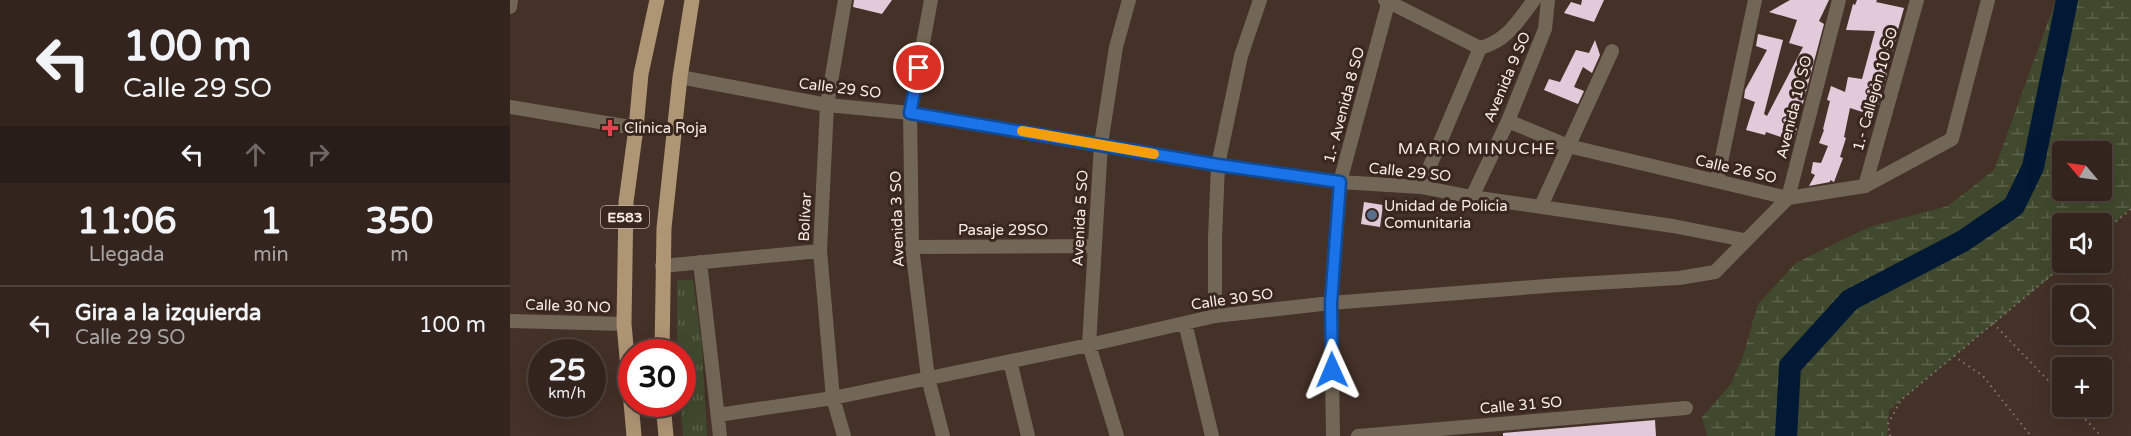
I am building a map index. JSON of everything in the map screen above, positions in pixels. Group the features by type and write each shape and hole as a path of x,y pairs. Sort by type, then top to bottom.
{"main road":[{"name":"E583","path":"634,436 624,324 626,202 641,74 657,0"},
{"name":"E583","path":"662,339 664,228 680,77 692,0"},
{"path":"664,417 666,436"}],"street":[{"path":"510,7 511,0"},
{"name":"Bolívar","path":"844,436 833,398 820,251 827,105 845,0"},
{"name":"Avenida 3 SO","path":"931,0 910,113 912,247 928,378 943,436"},
{"name":"Avenida 5 SO","path":"1117,436 1089,345 1101,144 1116,46 1129,0"},
{"path":"1215,316 1218,165 1241,57 1260,0"},
{"path":"1387,0 1480,48 1494,44 1506,36 1534,0"},
{"name":"1.- Avenida 8 SO","path":"1333,436 1331,303 1340,182 1387,0"},
{"name":"Avenida 9 SO","path":"1472,197 1508,121 1545,29 1548,0"},
{"path":"1717,181 1755,0"},
{"name":"Avenida 10 SO","path":"1788,198 1839,0"},
{"name":"1.- Callejón 10 SO","path":"1864,186 1917,0"},
{"name":"Calle 26 SO","path":"1508,121 1568,146 1788,198 1864,186 1952,140 1988,0"},
{"path":"1421,187 1480,48"},
{"path":"1541,207 1612,51"},
{"name":"Calle 29 SO","path":"680,77 827,105 910,113 1218,165 1340,182 1421,187 1472,197 1673,226 1744,240"},
{"path":"510,107 636,128"},
{"path":"1744,240 1788,198"},
{"name":"Calle 30 SO","path":"718,415 833,398 1089,345 1215,316 1331,303 1679,278 1715,272 1744,240"},
{"name":"Pasaje 29SO","path":"912,247 1095,246"},
{"path":"662,266 820,251"},
{"path":"700,262 720,436"},
{"name":"Calle 30 NO","path":"510,321 624,324"},
{"path":"1185,323 1212,436"},
{"path":"1010,361 1028,436"},
{"name":"Calle 31 SO","path":"1359,436 1686,408"}],"path":[{"path":"2112,225 2131,209"},
{"path":"1890,436 1888,424 1901,400 2054,273"},
{"path":"1993,323 2052,385"},
{"path":"1954,356 1983,376 2031,436"},
{"path":"2083,417 2101,436"}],"green space":[{"path":"2056,0 2131,0 2131,209 2112,225 2112,213 2052,213 2052,273 2055,273 1889,410 1887,436 1707,436 1702,417 1731,384 1743,356 1758,304 1796,263 1869,227 1948,206 1994,170"},
{"path":"677,280 693,280 702,348 707,436 683,436 681,417 696,417 696,339 677,339"}],"building":[{"path":"854,0 892,0 882,14 853,7"},
{"path":"1582,0 1604,0 1594,22 1564,13 1571,2 1581,5"},
{"path":"1790,0 1829,0 1819,21 1824,24 1803,103 1792,127 1797,128 1793,141 1766,132 1765,135 1746,130 1755,102 1744,98 1745,90 1767,50 1756,46 1758,34 1783,40 1764,114 1767,116 1803,47 1789,43 1797,20 1769,12"},
{"path":"1857,0 1877,0 1876,2 1904,8 1898,33 1893,51 1890,50 1885,73 1887,74 1875,116 1850,108 1844,137 1846,138 1840,157 1843,158 1834,182 1830,180 1830,182 1809,186 1815,175 1811,173 1813,162 1821,163 1828,146 1819,143 1824,130 1831,86 1845,92 1848,77 1862,79 1875,31 1846,30 1853,4 1855,5"},
{"path":"1595,40 1600,55 1592,73 1583,67 1574,87 1584,91 1578,104 1544,90 1549,79 1560,82 1576,50 1589,53"},
{"name":"Unidad de Policia Comunitaria","path":"1364,202 1383,205 1380,227 1361,224"},
{"path":"1655,420 1656,436 1503,436 1503,433"}],"waterway":[{"path":"1786,436 1790,366 1850,300 1963,241 2014,206 2033,167 2067,0"}],"slow traffic":[{"path":"1022,131 1154,154"}],"place":[{"name":"Clinica Roja","path":"610,128"},
{"name":"Unidad de Policia Comunitaria","path":"1372,215"}],"district":[{"name":"MARIO MINUCHE","path":"1477,148"}],"route":[{"path":"919,68 910,113 1218,165 1340,182 1331,303 1332,370"}]}
